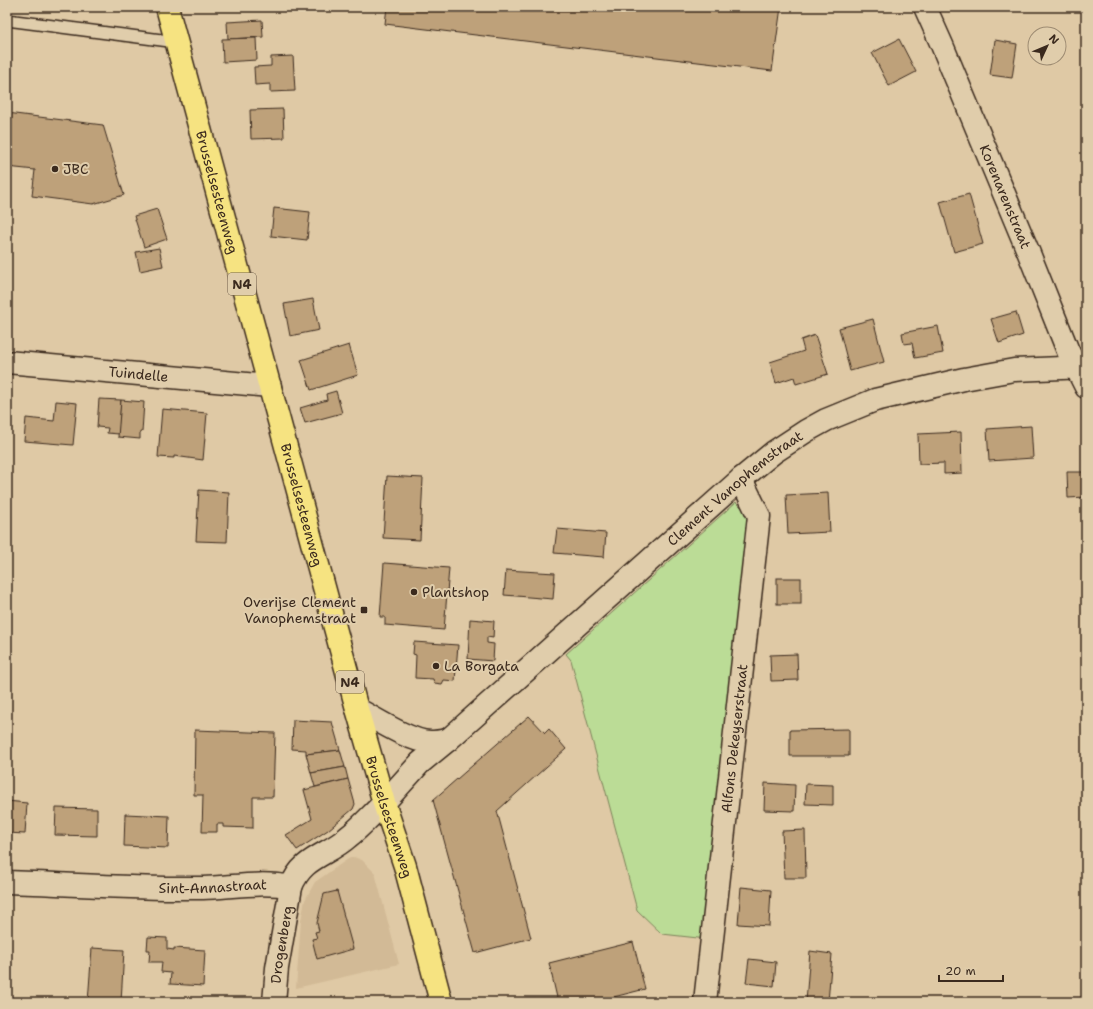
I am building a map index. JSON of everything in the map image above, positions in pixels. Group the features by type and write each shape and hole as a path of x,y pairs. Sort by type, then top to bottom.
{"main road":[{"name":"Brusselsesteenweg","path":"167,7 357,709 384,802 405,866 442,1002"}],"street":[{"name":"Korenarenstraat","path":"925,7 1022,236 1068,351 1081,367 1086,386"},
{"name":"Tuindelle","path":"7,362 270,386"},
{"name":"Clement Vanophemstraat","path":"384,802 420,763 448,740 741,479 774,452 813,427 826,420 875,400 964,379 1014,370 1081,367"},
{"name":"Alfons Dekeyserstraat","path":"705,1002 760,516 741,479"},
{"path":"357,709 401,733 415,738 429,742 448,740"},
{"path":"291,887 304,865 348,838 384,802"},
{"name":"Sint-Annastraat","path":"7,882 203,888 269,884 291,887"},
{"name":"Drogenberg","path":"274,1002 277,968 291,887"}],"lane":[{"path":"7,20 177,42"}],"shaded area":[{"path":"354,857 362,860 375,873 399,964 296,988 301,921 305,900 315,882 348,859"}],"green space":[{"path":"736,502 753,519 707,939 662,934 637,910 571,660 566,654"}],"building":[{"path":"387,7 781,7 772,71 385,24"},
{"path":"262,20 263,37 228,39 227,22"},
{"path":"256,38 257,60 223,62 222,39"},
{"path":"899,39 916,72 889,86 872,53"},
{"path":"995,40 1017,44 1012,78 990,75"},
{"path":"293,56 295,91 270,92 270,84 255,85 254,67 271,66 271,57"},
{"path":"283,109 284,138 251,139 250,110"},
{"path":"7,113 103,125 124,195 93,204 32,196 35,170 7,167"},
{"path":"969,194 983,244 954,252 940,202"},
{"path":"274,208 310,212 307,240 271,236"},
{"path":"157,209 167,239 144,247 134,216"},
{"path":"159,248 163,266 140,271 136,252"},
{"path":"313,299 319,330 290,336 284,304"},
{"path":"1016,312 1023,335 999,343 991,319"},
{"path":"873,319 884,362 850,371 839,328"},
{"path":"938,326 943,353 915,358 912,343 904,344 902,333"},
{"path":"815,335 828,374 796,384 794,377 776,383 770,362 804,351 801,340"},
{"path":"349,345 358,375 311,390 301,360"},
{"path":"336,391 342,413 305,423 300,408 327,400 326,394"},
{"path":"99,399 121,400 119,434 107,433 108,428 97,427"},
{"path":"121,400 144,402 142,432 140,432 140,439 118,437"},
{"path":"56,401 77,403 73,445 24,441 26,418 54,421"},
{"path":"162,409 207,413 203,460 174,456 174,458 158,457"},
{"path":"1031,426 1033,458 989,461 987,429"},
{"path":"961,432 962,473 944,474 944,463 919,464 918,434"},
{"path":"1067,472 1086,472 1086,497 1068,498"},
{"path":"387,476 423,478 420,540 383,538"},
{"path":"199,490 229,492 227,542 196,541"},
{"path":"828,493 830,532 788,534 786,495"},
{"path":"557,529 606,533 604,557 554,553"},
{"name":"Plantshop","path":"384,563 449,568 444,630 385,625 385,617 380,617"},
{"path":"506,570 555,573 553,599 504,595"},
{"path":"777,578 801,578 801,604 777,604"},
{"path":"470,619 494,621 493,638 487,637 487,643 494,644 493,661 468,659"},
{"name":"La Borgata","path":"414,642 458,645 455,681 444,680 442,684 434,683 433,679 415,678 416,655 413,654"},
{"path":"797,654 798,680 771,681 770,655"},
{"path":"529,716 545,733 549,729 566,749 497,811 531,938 475,953 433,800"},
{"path":"293,720 332,722 340,750 306,754 306,750 292,749"},
{"path":"849,729 849,756 790,756 790,730"},
{"path":"195,730 275,733 273,797 253,797 253,828 223,827 223,824 217,824 217,832 202,832 203,795 194,795"},
{"path":"340,750 345,767 311,773 306,754"},
{"path":"345,767 348,779 315,787 311,773"},
{"path":"348,779 355,804 353,809 328,830 297,850 286,835 312,819 304,790"},
{"path":"765,783 795,785 794,811 764,810"},
{"path":"806,784 833,785 833,805 805,804"},
{"path":"7,801 27,803 25,834 7,833"},
{"path":"56,808 97,809 97,836 55,835"},
{"path":"125,814 169,816 168,848 124,846"},
{"path":"805,830 806,878 784,878 782,831"},
{"path":"741,887 771,890 769,926 738,924"},
{"path":"337,891 353,949 317,959 312,939 317,938 315,932 319,931 317,923 324,894"},
{"path":"148,937 167,938 167,949 205,950 203,986 170,984 171,973 161,972 162,962 149,962 150,950 147,950"},
{"path":"633,942 645,989 594,1002 558,1002 549,963"},
{"path":"92,948 124,950 121,1002 88,1002"},
{"path":"810,951 832,954 828,1002 806,1002"},
{"path":"749,959 776,962 774,986 746,983"}],"place":[{"name":"JBC","path":"55,169"},
{"name":"Plantshop","path":"414,592"},
{"name":"Overijse Clement Vanophemstraat","path":"364,610"},
{"name":"La Borgata","path":"436,666"}]}
